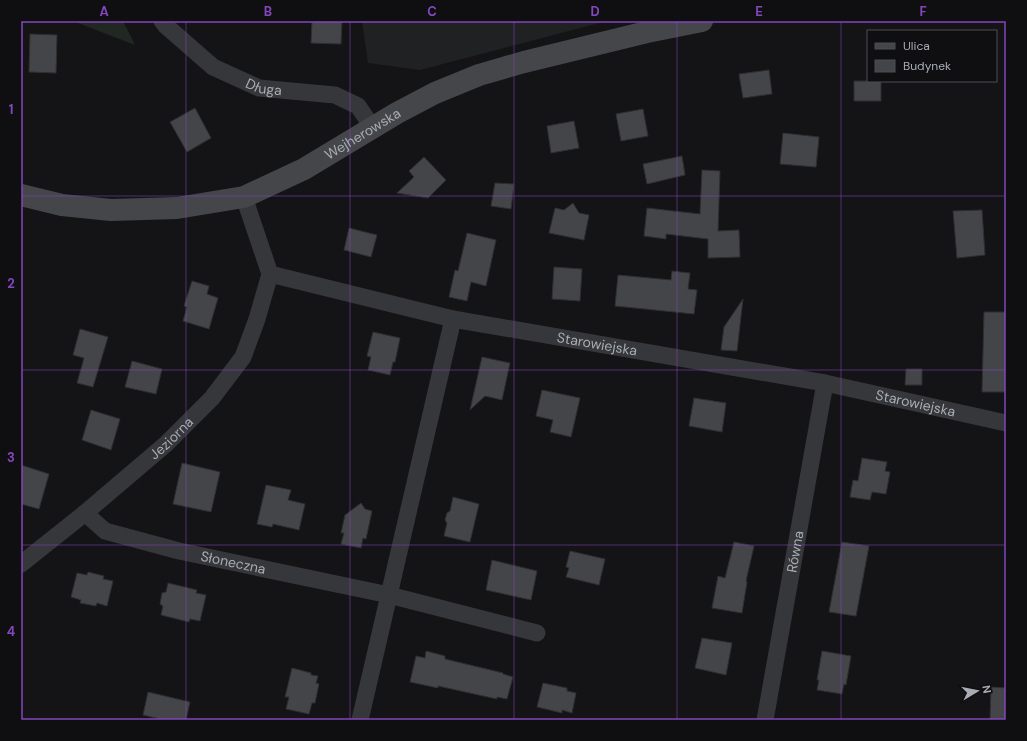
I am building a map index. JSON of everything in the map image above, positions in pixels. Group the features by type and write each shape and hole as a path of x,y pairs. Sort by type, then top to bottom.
{"street":[{"name":"Długa","path":"162,21 213,67 258,88 335,95 358,106 373,128"},
{"name":"Wejherowska","path":"21,195 62,205 111,210 177,208 244,197 304,169 434,93 479,75 524,62 647,32 702,21"},
{"path":"244,197 270,274"},
{"name":"Starowiejska","path":"270,274 453,319 825,383 1006,423"},
{"name":"Jeziorna","path":"21,564 85,513 166,444 212,398 243,357 258,319 270,274"},
{"path":"360,720 453,319"},
{"name":"Równa","path":"764,720 825,383"},
{"name":"Słoneczna","path":"85,513 105,531 179,551 389,595 537,633"}],"shaded area":[{"path":"73,21 123,21 135,45"},
{"path":"362,21 607,21 420,70 368,63"}],"building":[{"path":"312,21 342,21 341,44 311,43"},
{"path":"30,34 57,35 56,73 29,72"},
{"path":"769,70 772,94 743,98 739,74"},
{"path":"854,81 881,82 881,101 854,101"},
{"path":"195,108 211,138 187,152 170,122"},
{"path":"643,109 648,136 621,141 616,114"},
{"path":"574,121 579,148 551,153 547,126"},
{"path":"783,133 819,137 816,167 780,164"},
{"path":"682,156 685,175 647,184 643,164"},
{"path":"424,157 446,180 428,198 397,193 414,177 409,171"},
{"path":"702,170 720,171 718,231 739,230 740,257 708,258 708,239 666,234 666,239 644,236 647,208 700,214"},
{"path":"495,183 514,184 511,209 491,206"},
{"path":"573,203 579,213 589,215 584,240 549,233 555,208 564,210"},
{"path":"982,210 985,255 957,258 953,211"},
{"path":"349,228 377,235 371,257 344,250"},
{"path":"467,233 496,240 486,286 471,282 467,301 449,297 455,270 458,271"},
{"path":"554,267 582,269 580,301 552,299"},
{"path":"672,271 690,273 688,289 697,290 694,314 615,306 618,275 671,280"},
{"path":"192,281 209,286 207,294 218,298 209,329 183,321 187,307 184,306"},
{"path":"743,299 737,351 721,350 724,327"},
{"path":"984,312 1006,312 1006,392 982,392"},
{"path":"80,329 108,337 93,387 77,383 84,358 73,355"},
{"path":"373,332 400,338 395,362 393,362 390,375 368,370 371,357 367,356"},
{"path":"482,357 510,363 502,400 485,396 470,410"},
{"path":"132,361 162,369 156,394 125,387"},
{"path":"906,369 922,369 922,385 905,385"},
{"path":"542,390 580,398 571,437 550,432 553,420 536,416"},
{"path":"694,398 726,403 722,432 689,426"},
{"path":"91,410 120,419 111,450 82,440"},
{"path":"862,458 887,462 885,471 890,472 886,494 872,492 870,500 850,497 853,480 858,481"},
{"path":"182,463 220,472 211,512 173,504"},
{"path":"21,465 49,474 39,509 21,504"},
{"path":"266,485 291,490 288,500 305,504 299,530 273,524 272,527 257,524"},
{"path":"453,497 479,504 470,542 444,536 447,523 445,520 447,513 450,511"},
{"path":"361,503 365,509 372,511 366,539 363,538 361,548 341,544 344,533 341,533 345,515"},
{"path":"734,542 754,546 746,581 742,613 712,608 718,576 725,578"},
{"path":"842,542 869,546 856,616 829,612"},
{"path":"570,551 605,559 599,585 566,577 569,568 566,567"},
{"path":"492,560 537,571 531,600 486,590"},
{"path":"88,572 104,576 103,579 113,581 107,606 97,603 96,606 80,603 81,600 71,597 77,573 87,575"},
{"path":"168,583 197,590 196,593 206,595 200,621 190,619 189,622 161,615 163,606 160,604 162,593 166,592"},
{"path":"702,638 732,643 726,675 695,668"},
{"path":"426,651 445,656 445,659 503,673 513,677 507,699 497,697 497,699 438,686 438,688 410,682 416,656 425,658"},
{"path":"822,651 851,656 846,685 844,684 842,694 817,690 819,680 817,680"},
{"path":"292,668 318,676 316,683 319,684 315,703 312,703 309,714 286,709 289,697 285,697"},
{"path":"543,683 567,688 567,691 576,693 572,713 562,710 562,713 537,707"},
{"path":"991,687 1006,688 1006,720 990,720"},
{"path":"148,692 190,702 186,720 164,720 143,715"}]}
